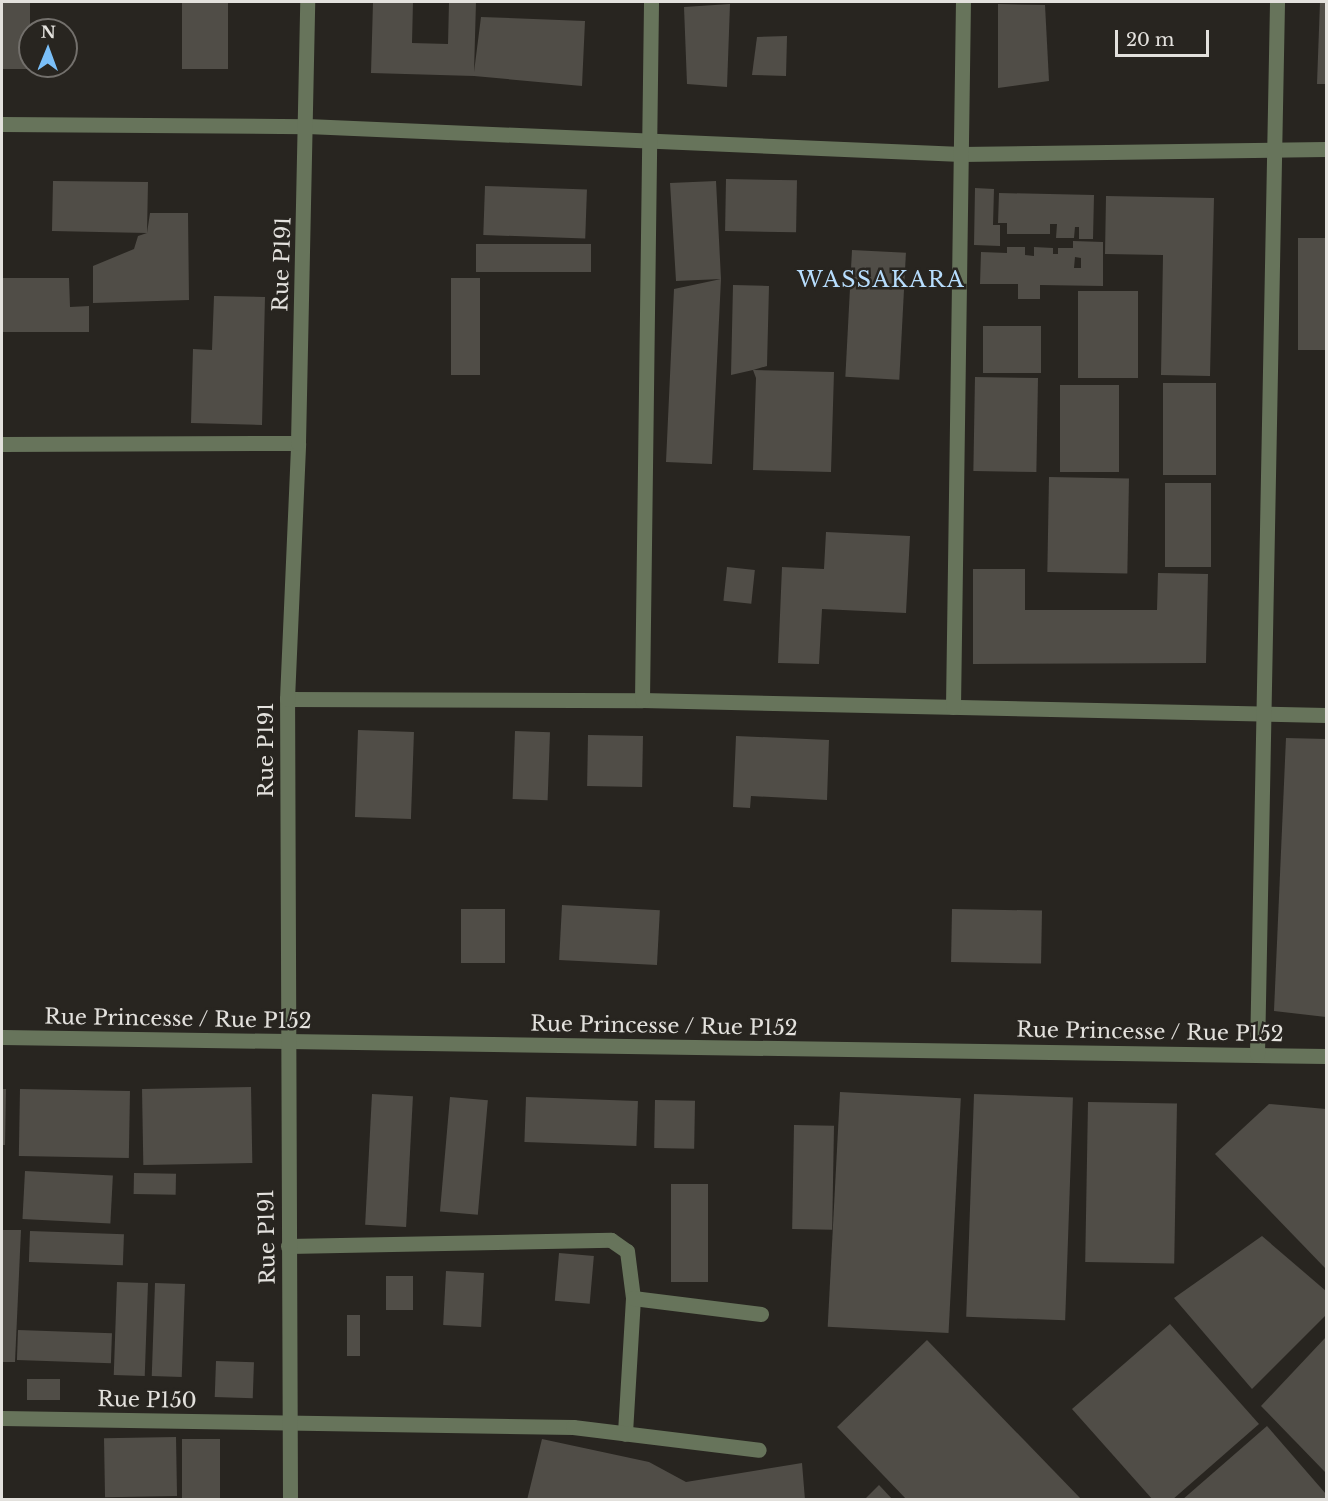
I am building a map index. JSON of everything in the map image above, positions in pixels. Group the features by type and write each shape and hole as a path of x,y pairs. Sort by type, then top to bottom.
{"street":[{"name":"Rue P191","path":"290,1500 286,1042 287,699 298,443 307,126 307,2"},
{"path":"642,700 652,144 651,2"},
{"path":"953,707 963,2"},
{"path":"1257,1054 1266,715 1277,2"},
{"path":"2,124 307,126 652,144 961,154 1326,149"},
{"path":"2,444 298,443"},
{"path":"287,699 642,700 1326,715"},
{"name":"Rue Princesse / Rue P152","path":"2,1038 1326,1056"},
{"path":"288,1246 611,1240 627,1251 633,1298 625,1434"},
{"path":"633,1298 761,1314"},
{"name":"Rue P150","path":"2,1418 573,1427 759,1450"}],"building":[{"path":"2,2 30,2 30,18 18,18 18,69 2,69"},
{"path":"182,2 228,2 228,69 182,69"},
{"path":"373,2 413,2 412,43 448,44 449,2 476,2 474,72 481,17 585,21 582,86 474,76 371,73"},
{"path":"1320,2 1326,2 1326,84 1317,84"},
{"path":"730,4 727,87 687,84 684,7"},
{"path":"998,4 1045,5 1049,81 998,88"},
{"path":"787,36 786,76 752,75 757,37"},
{"path":"726,179 797,180 796,232 725,231"},
{"path":"53,181 148,182 147,233 52,231"},
{"path":"716,181 721,279 676,281 670,183"},
{"path":"485,186 587,190 585,239 483,235"},
{"path":"975,188 994,189 993,225 1000,225 1000,246 974,245"},
{"path":"999,193 1094,195 1093,239 1079,239 1079,227 1075,227 1074,238 1056,238 1057,224 1050,224 1050,234 1007,234 1007,223 998,223"},
{"path":"1106,196 1214,198 1210,376 1161,375 1163,255 1105,254"},
{"path":"150,213 188,213 189,300 93,303 93,266 134,249 138,236 147,233"},
{"path":"1298,238 1326,238 1326,350 1298,350"},
{"path":"1073,241 1103,242 1103,286 1040,285 1040,299 1018,299 1018,284 980,284 981,252 1007,253 1007,247 1025,247 1025,255 1034,256 1034,247 1053,248 1053,254 1058,254 1058,248 1073,248","holes":["1075,257 1081,258 1081,268 1074,268"]},
{"path":"476,244 591,244 591,272 476,272"},
{"path":"852,250 906,253 899,380 845,377"},
{"path":"2,278 69,278 70,307 89,306 89,332 2,332"},
{"path":"451,278 480,278 480,375 451,375"},
{"path":"721,279 712,464 666,462 674,289"},
{"path":"733,285 769,286 767,366 731,375"},
{"path":"1078,291 1138,291 1138,378 1078,378"},
{"path":"214,296 265,297 262,425 191,423 193,349 212,350"},
{"path":"983,326 1041,326 1041,373 983,373"},
{"path":"753,370 834,372 831,472 753,470 756,378"},
{"path":"975,377 1038,378 1036,472 973,471"},
{"path":"1163,383 1216,383 1216,475 1163,475"},
{"path":"1060,385 1119,385 1119,472 1060,472"},
{"path":"1049,477 1129,478 1127,573 1047,572"},
{"path":"1165,483 1211,483 1211,567 1165,567"},
{"path":"826,532 910,536 906,613 822,609 819,664 778,663 782,567 824,569"},
{"path":"727,567 755,570 751,604 723,601"},
{"path":"973,569 1025,569 1025,610 1157,610 1158,573 1208,574 1206,663 973,664"},
{"path":"358,730 414,732 411,819 355,817"},
{"path":"515,731 550,732 548,800 513,799"},
{"path":"588,735 643,736 642,787 587,786"},
{"path":"736,736 829,740 827,800 751,796 750,808 733,807"},
{"path":"1286,738 1326,739 1326,1017 1274,1011"},
{"path":"562,905 660,910 657,965 559,960"},
{"path":"461,909 505,909 505,963 461,963"},
{"path":"952,909 1042,911 1041,964 951,962"},
{"path":"251,1087 252,1163 143,1165 142,1089"},
{"path":"2,1089 6,1089 5,1145 2,1145"},
{"path":"20,1089 130,1091 129,1158 19,1156"},
{"path":"840,1092 961,1098 949,1333 828,1327"},
{"path":"372,1094 413,1096 406,1227 365,1225"},
{"path":"974,1094 1073,1097 1065,1320 966,1317"},
{"path":"450,1097 488,1100 478,1215 440,1212"},
{"path":"526,1097 638,1101 636,1146 524,1142"},
{"path":"655,1100 695,1101 694,1149 654,1148"},
{"path":"1088,1102 1177,1104 1174,1264 1085,1262"},
{"path":"1269,1104 1326,1109 1326,1269 1215,1154"},
{"path":"794,1125 834,1126 832,1230 792,1229"},
{"path":"25,1171 113,1176 110,1224 22,1219"},
{"path":"134,1173 176,1174 176,1195 134,1194"},
{"path":"671,1184 708,1184 708,1282 671,1282"},
{"path":"2,1230 21,1230 15,1362 2,1362"},
{"path":"30,1231 124,1234 123,1265 29,1262"},
{"path":"1262,1236 1326,1291 1326,1315 1252,1389 1174,1298"},
{"path":"559,1253 594,1256 590,1304 555,1301"},
{"path":"446,1271 484,1273 481,1327 443,1325"},
{"path":"386,1276 413,1276 413,1310 386,1310"},
{"path":"117,1282 148,1283 145,1376 114,1375"},
{"path":"155,1283 185,1284 182,1377 152,1376"},
{"path":"347,1315 360,1315 360,1356 347,1356"},
{"path":"1170,1324 1259,1424 1172,1500 1153,1500 1072,1409"},
{"path":"18,1330 112,1333 111,1363 17,1360"},
{"path":"1326,1337 1326,1473 1261,1406"},
{"path":"927,1340 1082,1500 907,1500 837,1427"},
{"path":"216,1361 254,1362 253,1398 215,1397"},
{"path":"27,1379 60,1379 60,1400 27,1400"},
{"path":"1267,1426 1326,1494 1326,1500 1182,1500"},
{"path":"176,1437 177,1496 105,1497 104,1438"},
{"path":"182,1439 220,1439 220,1500 182,1500"},
{"path":"542,1439 649,1462 686,1482 802,1463 805,1500 527,1500"},
{"path":"879,1485 893,1500 864,1500"}],"district":[{"name":"WASSAKARA","path":"881,280"}]}
